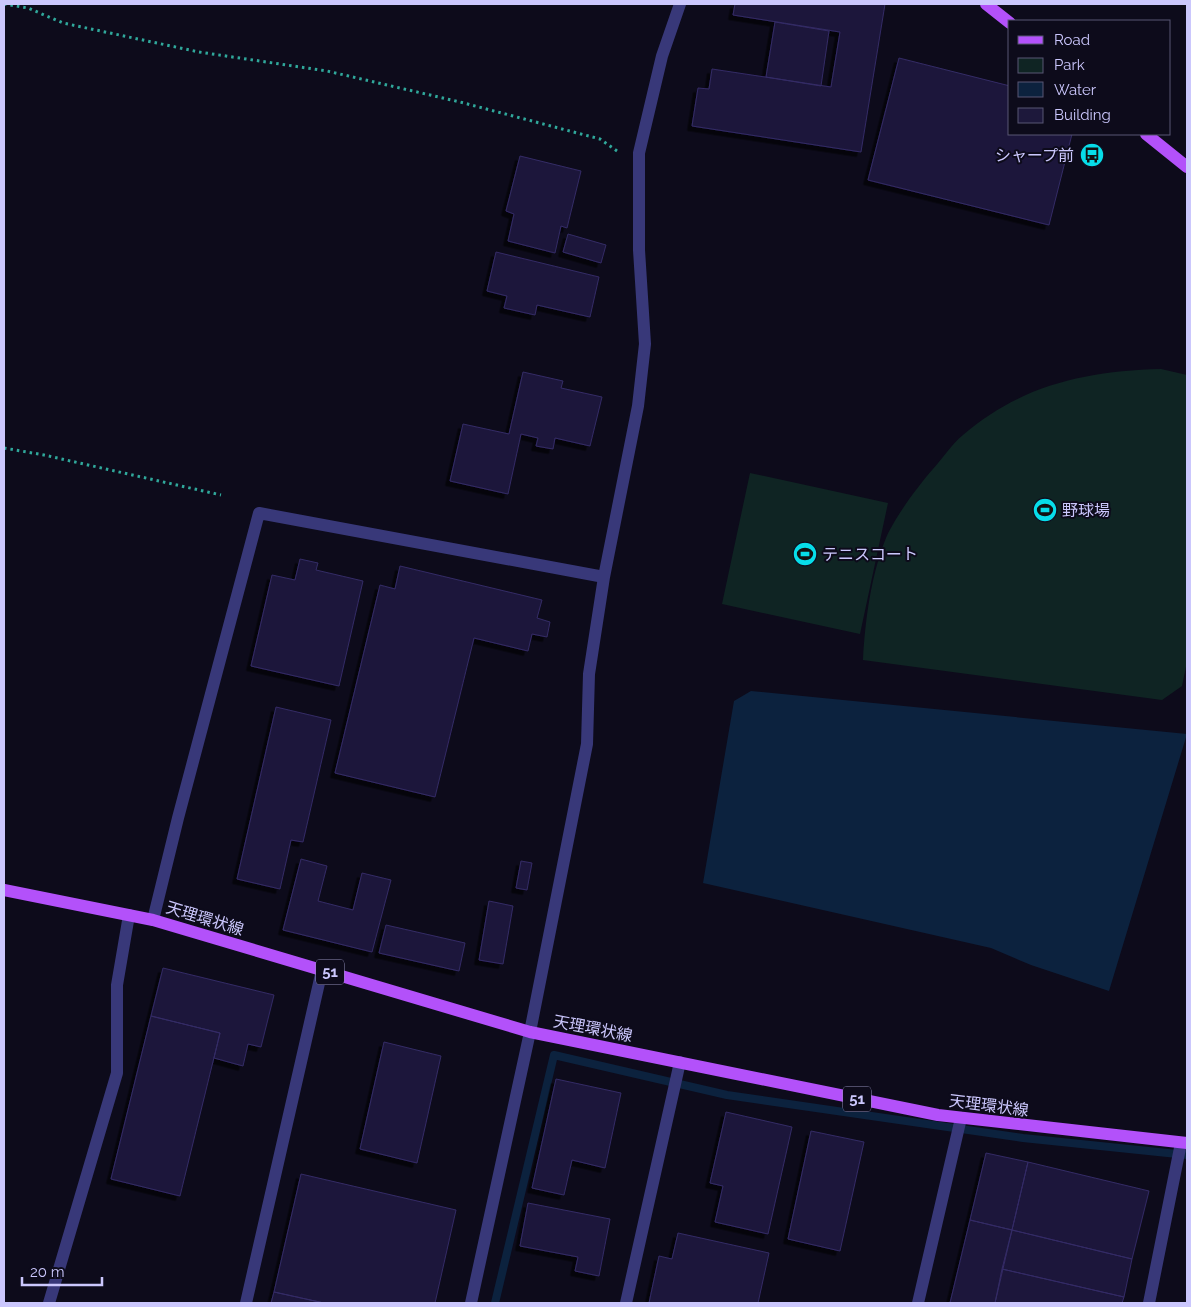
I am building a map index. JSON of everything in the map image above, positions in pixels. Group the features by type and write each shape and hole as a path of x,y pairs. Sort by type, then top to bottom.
{"main road":[{"path":"986,4 1008,21"},
{"path":"1147,135 1187,167"},
{"name":"天理環状線","path":"4,890 153,920 530,1032 928,1113 1184,1143"}],"street":[{"path":"471,1303 530,1032 587,744 589,674 604,577 638,406 645,344 639,250 639,153 662,56 680,4"},
{"path":"153,920 178,818 259,513 604,577"},
{"path":"49,1303 117,1073 117,985 130,915"},
{"path":"246,1303 322,970"},
{"path":"626,1303 680,1062"},
{"path":"918,1303 961,1118"},
{"path":"1149,1303 1184,1143"}],"path":[{"path":"4,4 28,8 63,23 199,52 327,71 600,138 639,166"},
{"path":"4,448 44,455 221,495"}],"green space":[{"name":"野球場","path":"1161,369 1187,375 1187,662 1182,686 1162,700 863,660 870,598 876,567 886,538 901,511 914,493 959,439 985,418 1008,404 1056,384 1107,373"},
{"name":"テニスコート","path":"750,473 888,503 860,634 722,604"}],"water":[{"path":"751,691 1187,734 1109,991 1031,965 991,948 703,883 734,701"}],"building":[{"path":"735,4 885,4 861,152 692,126 698,88 709,89 712,69 831,87 840,32 733,15"},
{"path":"775,22 829,31 821,86 766,77"},
{"path":"899,58 1008,85 1008,135 1072,135 1049,225 868,180"},
{"path":"520,156 581,171 567,228 561,226 555,253 508,241 514,214 506,211"},
{"path":"568,234 606,245 601,263 563,252"},
{"path":"496,252 599,277 590,317 537,305 535,315 504,308 507,296 487,291"},
{"path":"523,372 563,381 561,388 602,397 590,446 555,438 553,449 536,446 538,438 521,434 508,494 450,481 463,424 509,434"},
{"path":"300,559 318,563 316,570 363,581 339,686 251,666 272,575 295,580"},
{"path":"400,566 542,600 537,618 550,622 547,637 532,634 528,651 474,638 435,797 335,773 380,585 395,589"},
{"path":"276,707 331,720 303,842 291,840 280,889 237,879"},
{"path":"301,859 327,866 318,901 353,910 362,873 391,880 372,952 283,930"},
{"path":"521,861 532,863 527,890 516,888"},
{"path":"489,901 513,906 503,964 479,960"},
{"path":"386,925 465,943 459,971 379,953"},
{"path":"163,968 274,995 261,1047 248,1044 243,1066 214,1058 220,1033 151,1016"},
{"path":"151,1016 220,1033 180,1196 111,1179"},
{"path":"384,1042 441,1056 417,1163 360,1149"},
{"path":"556,1079 621,1093 605,1168 572,1160 564,1195 532,1188"},
{"path":"726,1112 792,1127 768,1234 715,1222 723,1186 710,1183"},
{"path":"811,1131 864,1142 840,1251 788,1239"},
{"path":"986,1153 1028,1162 1012,1230 970,1220"},
{"path":"1028,1162 1149,1191 1132,1259 1012,1230"},
{"path":"301,1174 456,1210 435,1303 324,1303 274,1292"},
{"path":"528,1203 610,1219 599,1276 575,1271 578,1257 520,1246"},
{"path":"970,1220 1012,1230 995,1303 950,1303"},
{"path":"1012,1230 1132,1259 1124,1297 1002,1269"},
{"path":"678,1233 769,1253 758,1303 649,1303 659,1256 672,1259"},
{"path":"1002,1269 1124,1297 1122,1303 995,1303"},
{"path":"274,1292 324,1303 271,1303"}],"waterway":[{"path":"495,1303 554,1055 727,1095 1023,1138 1187,1155"}],"place":[{"name":"シャープ前","path":"1092,155"},
{"name":"野球場","path":"1045,510"},
{"name":"テニスコート","path":"805,554"}]}
